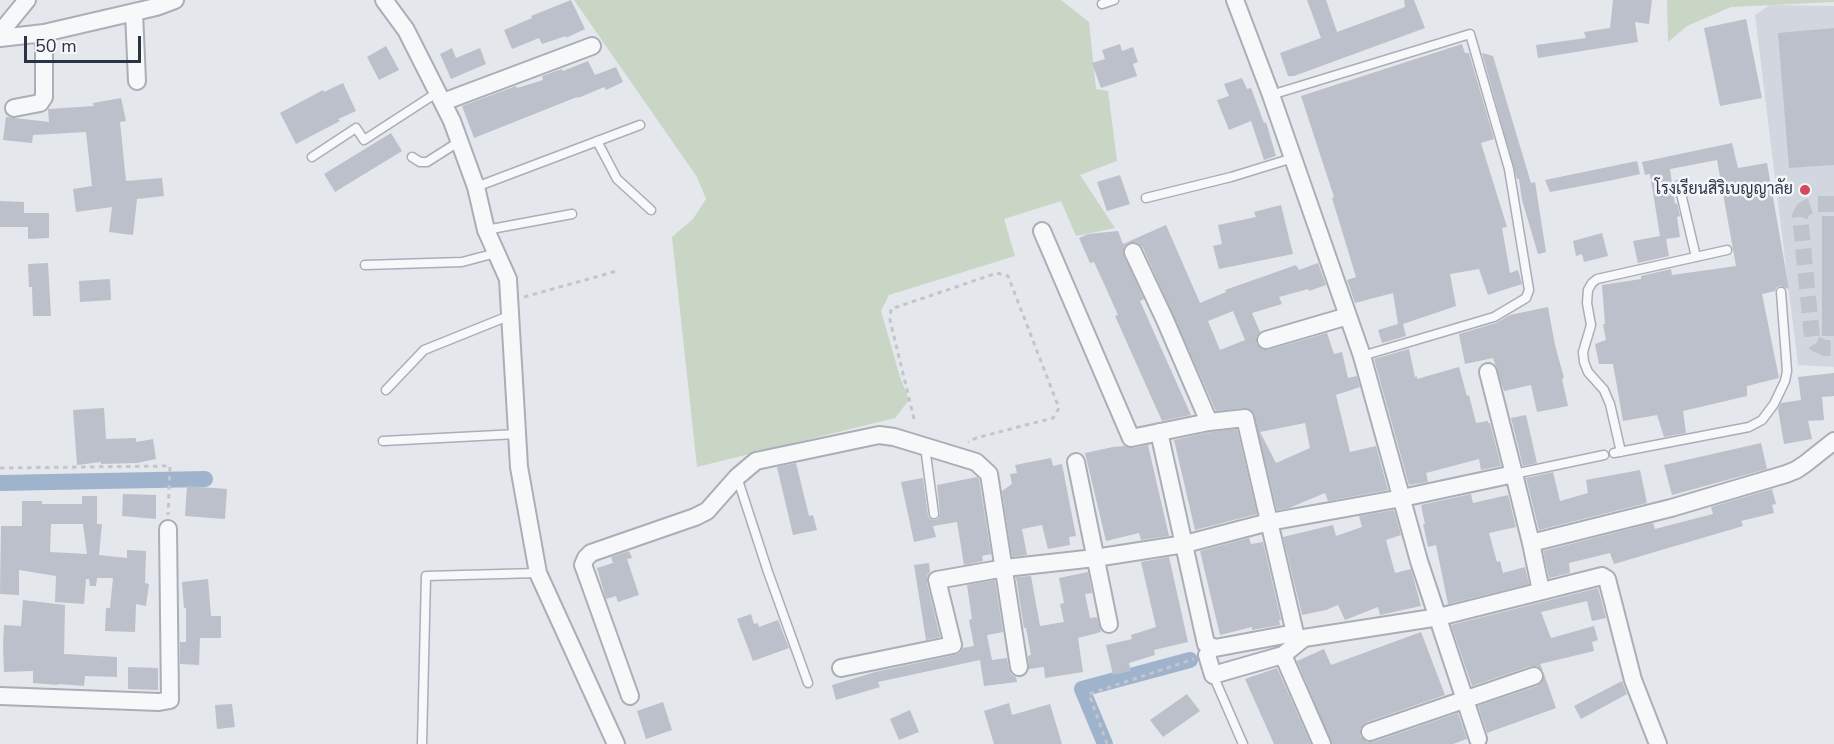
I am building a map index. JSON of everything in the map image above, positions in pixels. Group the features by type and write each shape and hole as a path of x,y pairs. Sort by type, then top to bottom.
{"street":[{"path":"0,33 27,0"},
{"path":"0,38 44,33 156,7 175,0"},
{"path":"384,0 406,30 461,140 486,230 508,279 519,467 538,573 616,744"},
{"path":"1235,0 1362,356 1419,561 1478,740"},
{"path":"134,12 137,81"},
{"path":"14,108 40,102 45,98 44,33"},
{"path":"441,97 592,46"},
{"path":"1042,231 1131,438 1209,422 1245,418 1296,638"},
{"path":"1133,252 1209,422"},
{"path":"1266,340 1348,316"},
{"path":"1488,372 1532,543 1540,591"},
{"path":"1159,432 1206,644 1215,648 1304,638 1438,617 1602,576 1607,579 1633,680 1658,744"},
{"path":"630,696 583,566 586,558 591,553 707,511 737,477 756,461 879,435 976,462 989,474 1019,667"},
{"path":"1532,543 1671,508 1786,474 1797,470 1834,441"},
{"path":"1076,462 1109,624"},
{"path":"841,669 953,645 937,580 1005,568 1095,558 1185,544 1269,522 1402,498 1514,474"},
{"path":"0,696 169,701 168,521"},
{"path":"1207,655 1213,675 1283,655 1296,638"},
{"path":"1283,655 1322,744"},
{"path":"1370,732 1534,676"}],"lane":[{"path":"1102,4 1114,0"},
{"path":"1271,96 1419,48 1470,34 1509,169 1529,290 1526,298 1494,317 1362,356"},
{"path":"312,157 356,128 364,140 441,97"},
{"path":"476,188 640,124"},
{"path":"412,157 420,162 427,162 461,140"},
{"path":"597,141 617,179 651,210"},
{"path":"1146,198 1220,180 1293,158"},
{"path":"1679,184 1696,257"},
{"path":"486,230 572,214"},
{"path":"1727,250 1597,279 1588,290 1587,303 1591,325 1583,352 1584,362 1587,372 1604,390 1610,404 1618,452 1749,427 1762,420 1774,404 1785,381 1781,292"},
{"path":"365,265 462,262 496,253"},
{"path":"386,390 424,350 511,308"},
{"path":"383,441 517,434"},
{"path":"925,446 933,514"},
{"path":"1514,474 1604,455"},
{"path":"737,477 808,683"},
{"path":"422,744 426,576 538,573"},
{"path":"1213,675 1243,744"}],"path":[{"path":"511,308 617,271"},
{"path":"914,419 890,320 891,309 997,273 1008,276 1059,408 1053,418 976,438 948,453"},
{"path":"0,468 170,466 168,521"},
{"path":"1107,744 1089,694 1207,655"}],"shaded area":[{"name":"โรงเรียนสิริเบญญาลัย","path":"1770,5 1834,6 1834,367 1798,365 1755,15"}],"green space":[{"path":"574,0 1061,0 1089,22 1096,89 1108,91 1117,161 1080,175 1115,228 1076,236 1061,201 1004,219 1015,256 889,295 881,311 909,400 895,418 697,467 672,237 693,219 706,199 697,177"},
{"path":"1667,0 1834,0 1834,2 1731,7 1687,26 1668,42"}],"building":[{"path":"571,0 585,29 566,38 566,36 542,44 539,38 512,49 504,30"},
{"path":"1307,0 1326,0 1337,32 1405,7 1404,0 1414,0 1425,28 1294,76 1288,76 1280,53 1321,38"},
{"path":"1613,0 1652,0 1649,24 1635,22 1638,42 1538,58 1536,45 1586,38 1584,32 1610,28"},
{"path":"1746,19 1762,98 1720,106 1704,28"},
{"path":"1834,28 1834,165 1789,168 1778,33"},
{"path":"1120,44 1122,51 1133,47 1138,62 1133,64 1137,76 1101,88 1092,63 1105,59 1102,50"},
{"path":"1462,44 1465,53 1469,53 1494,139 1481,143 1507,227 1502,228 1510,273 1518,270 1522,284 1488,295 1479,269 1450,274 1456,306 1403,324 1406,336 1382,343 1378,330 1398,324 1393,293 1355,303 1347,280 1356,277 1332,198 1334,197 1301,96"},
{"path":"386,46 399,70 379,80 367,57"},
{"path":"452,48 456,58 480,48 486,64 451,79 440,54"},
{"path":"1482,53 1493,56 1531,183 1535,182 1546,252 1538,254 1522,200 1519,179 1517,179"},
{"path":"588,61 595,75 616,67 623,82 606,90 604,87 577,97 474,138 462,106 516,86 517,88 543,80 542,76"},
{"path":"1242,78 1247,89 1251,88 1264,123 1266,122 1276,156 1264,160 1251,121 1229,130 1217,100 1229,96 1224,84"},
{"path":"343,83 356,111 296,144 280,113 323,90 324,92"},
{"path":"121,98 126,121 120,122 126,181 162,178 164,196 137,199 133,235 109,232 112,207 76,212 73,189 92,186 86,132 33,135 32,143 3,140 6,117 49,122 48,109 94,106 93,103"},
{"path":"391,133 402,151 335,192 324,174"},
{"path":"1732,143 1738,168 1767,163 1789,289 1780,286 1775,291 1762,294 1779,378 1747,386 1747,396 1683,411 1686,433 1664,437 1657,415 1623,421 1613,364 1599,364 1595,344 1606,340 1603,324 1605,324 1602,285 1641,279 1641,276 1671,269 1672,275 1736,266 1717,160 1670,169 1675,204 1677,203 1680,216 1677,217 1680,237 1666,239 1669,256 1638,263 1633,241 1660,236 1650,174 1645,175 1642,162"},
{"path":"1637,161 1640,174 1613,180 1550,192 1545,180"},
{"path":"1120,175 1130,204 1107,211 1097,182"},
{"path":"0,201 24,202 24,213 49,213 49,238 28,239 28,227 0,227"},
{"path":"1281,205 1293,254 1219,269 1213,246 1222,244 1218,225 1256,217 1254,212"},
{"path":"1822,216 1834,216 1834,336 1822,336"},
{"path":"1166,225 1200,303 1226,292 1225,290 1296,265 1299,270 1318,263 1326,285 1279,297 1282,304 1252,313 1260,332 1256,337 1256,343 1263,350 1268,350 1327,333 1334,354 1342,352 1348,378 1357,376 1360,387 1336,395 1350,452 1376,446 1388,490 1328,501 1325,493 1289,508 1277,510 1253,412 1244,408 1216,411 1143,248 1133,242 1124,247 1124,256 1144,299 1140,301 1191,415 1162,421 1115,316 1118,315 1105,286 1094,262 1090,263 1079,238 1088,234 1118,231 1123,244","holes":["1233,311 1245,340 1220,350 1208,321","1305,423 1310,448 1276,463 1260,432"]},
{"path":"1602,233 1608,256 1584,262 1582,254 1576,256 1573,241"},
{"path":"48,263 51,316 33,316 28,264"},
{"path":"110,279 111,300 80,302 79,281"},
{"path":"1548,307 1568,406 1537,412 1531,385 1504,391 1493,358 1465,364 1459,334 1496,323 1510,315"},
{"path":"1409,349 1417,379 1459,367 1476,423 1488,421 1490,423 1501,466 1481,470 1479,459 1426,473 1428,482 1409,485 1374,359"},
{"path":"1834,373 1834,396 1822,397 1824,420 1808,421 1812,439 1784,444 1778,409 1781,403 1801,400 1798,377"},
{"path":"104,408 106,439 136,438 136,442 153,439 156,459 137,463 101,464 101,462 77,465 73,410"},
{"path":"1526,415 1537,463 1523,466 1511,418"},
{"path":"1237,429 1257,514 1195,530 1174,440"},
{"path":"1761,443 1767,469 1672,495 1664,465"},
{"path":"1148,445 1169,536 1141,540 1139,533 1106,541 1085,453 1113,447 1133,448"},
{"path":"1051,458 1053,466 1062,464 1076,536 1069,537 1070,545 1048,549 1042,525 1022,529 1027,555 1012,557 1002,491 1012,484 1010,474 1017,473 1015,465"},
{"path":"796,463 809,516 813,515 817,530 793,535 777,467"},
{"path":"1640,470 1647,503 1539,530 1526,478 1553,472 1560,501 1588,493 1586,480"},
{"path":"977,477 991,554 982,556 983,561 964,565 957,522 933,526 936,537 914,542 901,482 923,478 928,515 934,520 938,519 940,514 937,485"},
{"path":"187,486 227,489 225,519 185,516"},
{"path":"1772,489 1776,504 1772,505 1774,513 1741,521 1743,526 1614,564 1610,553 1569,563 1570,573 1549,578 1543,551 1653,523 1655,529 1713,514 1711,507"},
{"path":"123,494 156,495 156,519 122,516"},
{"path":"1471,494 1473,503 1508,495 1516,527 1489,533 1497,562 1500,561 1503,573 1525,567 1529,584 1448,604 1436,545 1428,547 1421,505"},
{"path":"82,496 97,496 97,524 102,524 99,555 127,558 127,550 146,551 145,583 149,584 146,606 136,604 135,632 105,631 106,608 110,608 113,578 97,578 96,586 90,586 89,579 86,579 84,604 55,602 56,576 19,570 19,595 0,594 1,526 22,526 22,501 42,501 42,504 82,504","holes":["51,524 83,524 87,554 50,552"]},
{"path":"1394,510 1401,535 1386,540 1395,573 1411,569 1421,606 1380,615 1378,607 1345,620 1338,605 1302,615 1283,537 1333,525 1336,536 1362,527 1359,516"},
{"path":"1249,538 1251,544 1263,542 1281,620 1279,620 1280,625 1252,630 1252,627 1220,635 1200,551"},
{"path":"629,551 632,558 627,559 639,595 618,602 616,596 606,599 597,568 613,563 611,557"},
{"path":"1169,557 1188,642 1154,650 1155,655 1129,663 1131,671 1113,675 1106,645 1132,639 1131,635 1156,627 1141,562"},
{"path":"929,563 930,572 927,576 927,583 940,637 926,640 914,565"},
{"path":"1088,572 1092,593 1085,594 1090,618 1097,617 1101,632 1078,638 1083,672 1045,678 1044,667 1029,669 1028,656 1031,655 1016,577 1031,576 1040,626 1064,622 1060,604 1064,603 1059,578"},
{"path":"208,579 211,616 221,616 221,638 200,638 199,665 180,664 180,642 186,642 186,608 184,608 182,582"},
{"path":"995,580 1003,632 987,635 992,660 1007,658 1011,674 1016,677 1017,682 984,686 980,660 878,682 880,687 836,700 832,685 875,672 955,655 963,648 974,646 969,620 972,619 967,585"},
{"path":"1598,588 1606,618 1592,621 1587,601 1541,612 1551,638 1594,626 1598,640 1592,642 1594,651 1540,664 1543,671 1537,666 1531,666 1472,686 1451,625"},
{"path":"23,600 65,605 64,654 117,657 117,677 85,676 84,686 58,685 33,683 33,671 4,672 4,625 21,626"},
{"path":"751,614 754,624 758,623 759,627 778,620 789,648 753,661 737,619"},
{"path":"1421,632 1445,695 1367,722 1360,729 1360,736 1367,742 1373,742 1458,713 1467,739 1453,744 1332,744 1297,661 1324,649 1331,665"},
{"path":"128,667 158,668 158,690 128,689"},
{"path":"1277,668 1311,744 1274,744 1245,679"},
{"path":"1544,674 1556,708 1487,733 1478,706 1537,686 1542,682"},
{"path":"1622,681 1627,694 1581,719 1574,706"},
{"path":"1187,694 1200,711 1163,737 1150,720"},
{"path":"663,702 672,730 646,739 637,711"},
{"path":"1009,703 1012,715 1050,704 1062,744 994,744 984,711"},
{"path":"232,704 235,727 217,729 215,705"},
{"path":"910,710 919,732 899,740 890,719"}],"waterway":[{"path":"0,483 205,479"},
{"path":"1105,744 1082,689 1190,660"}],"tunnel":[{"path":"1834,204 1817,204 1808,207 1800,216 1812,337 1816,344 1825,348 1834,348"}],"place":[{"name":"โรงเรียนสิริเบญญาลัย","path":"1805,190"}]}
